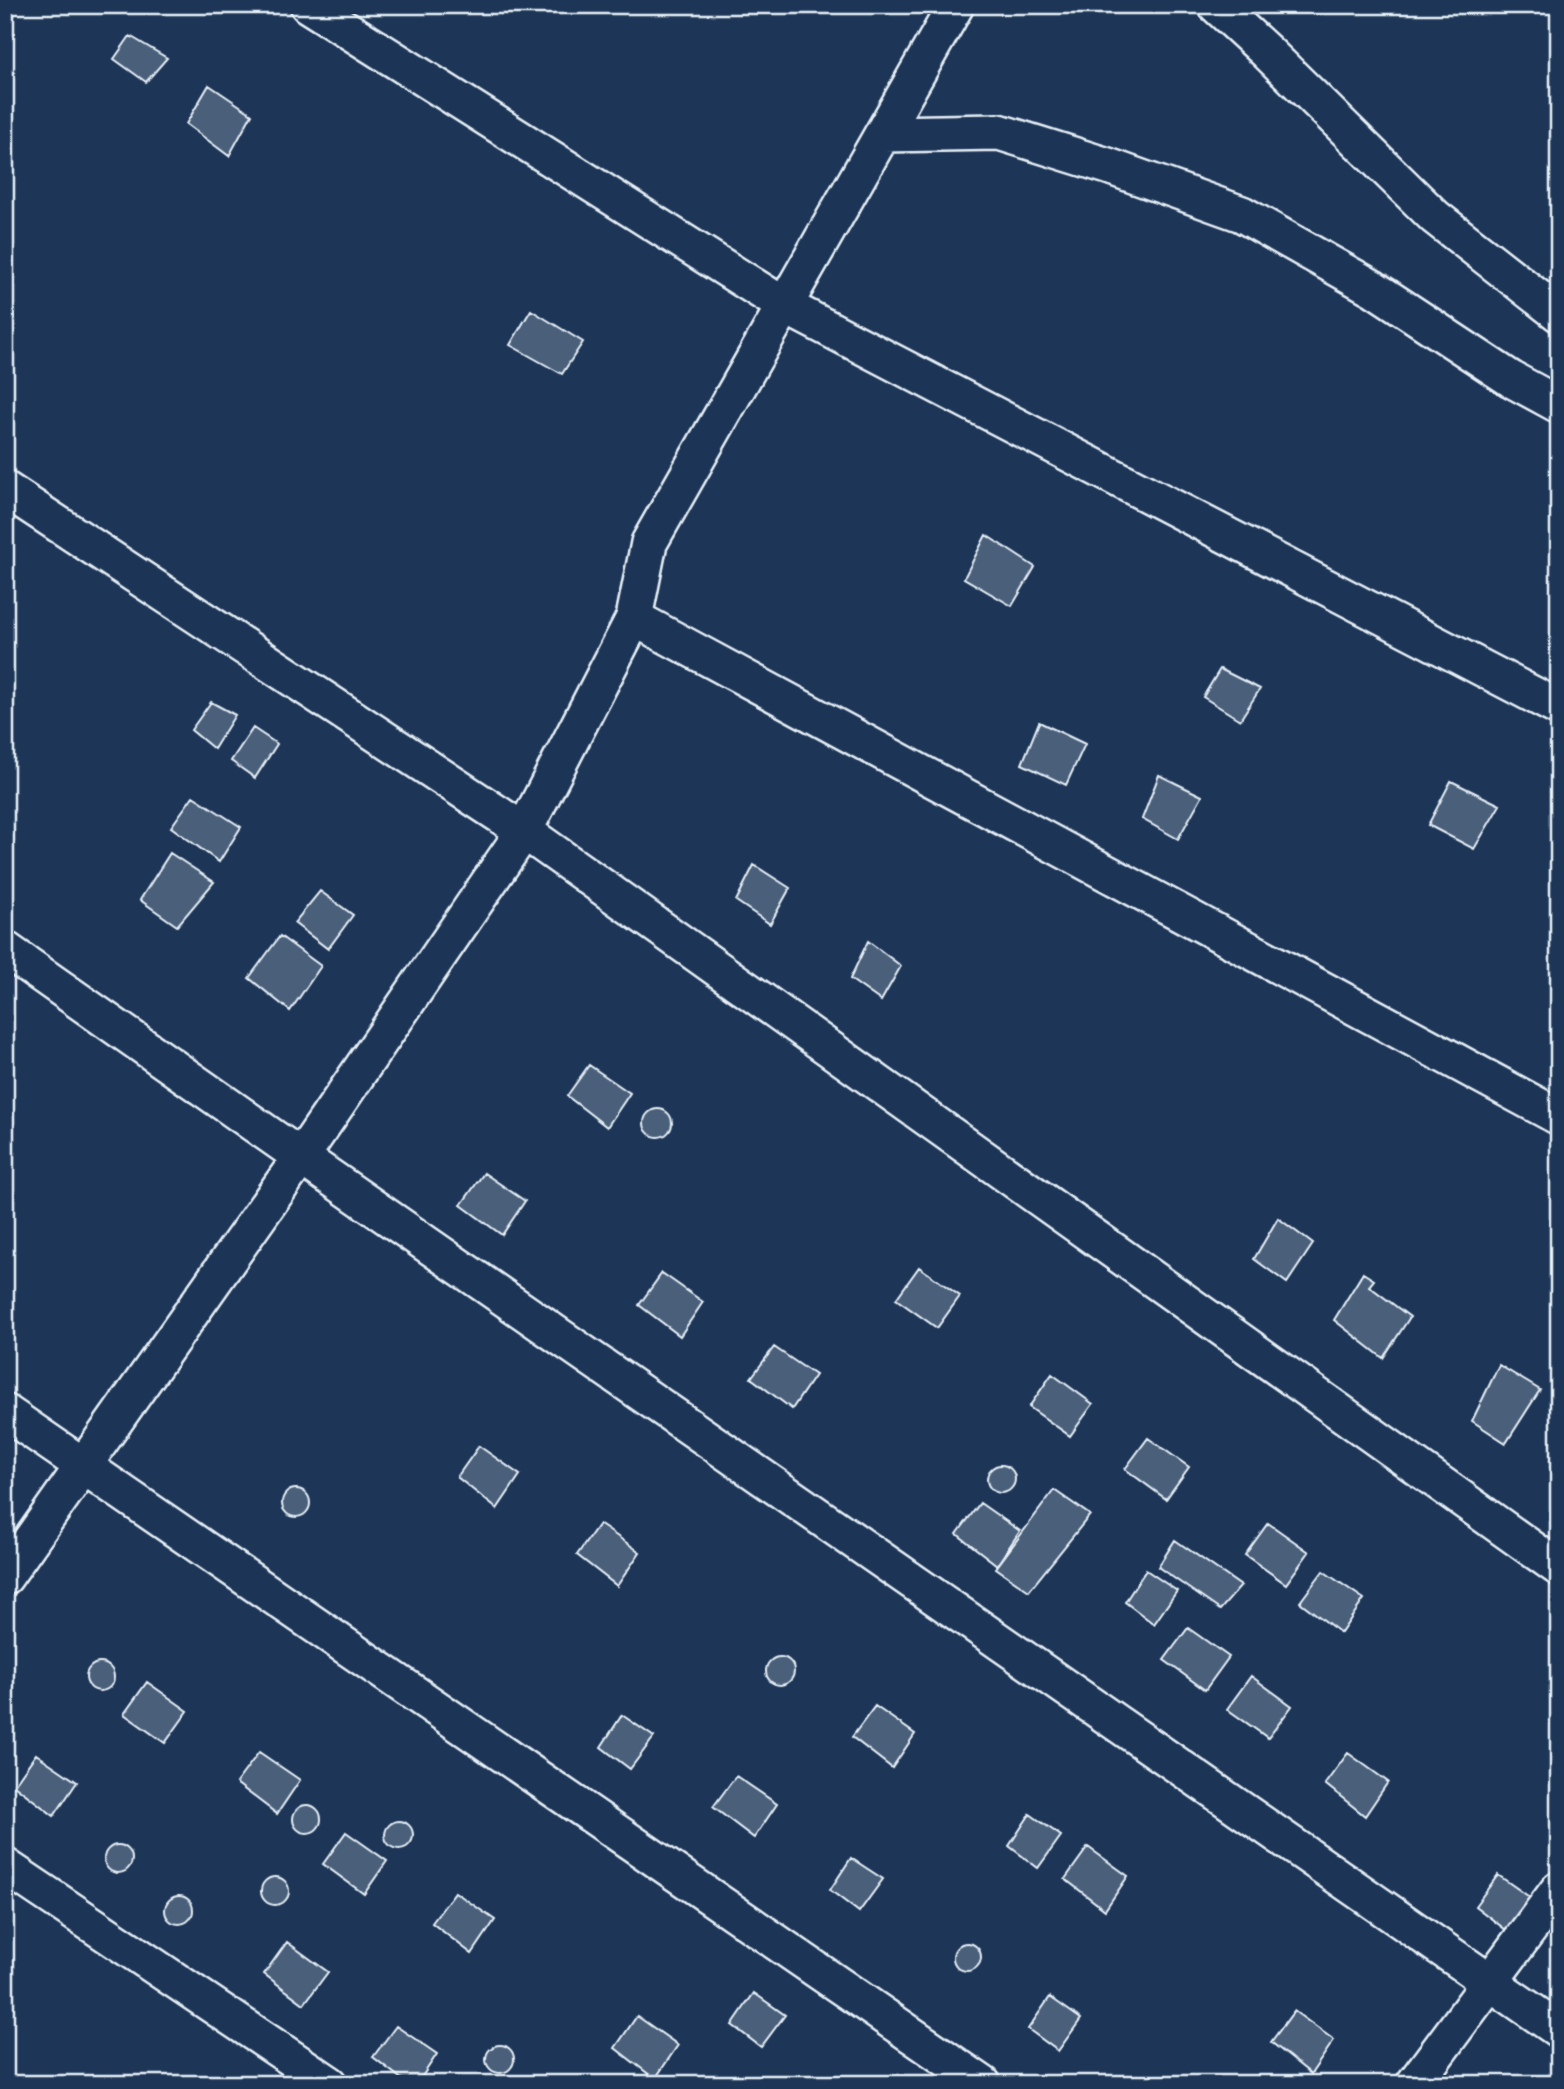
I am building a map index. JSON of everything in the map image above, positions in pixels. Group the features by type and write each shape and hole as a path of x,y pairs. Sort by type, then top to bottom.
{"street":[{"path":"308,5 785,306 1559,708"},
{"path":"5,1577 301,1157 524,831 634,618 649,543 956,5"},
{"path":"1216,5 1436,218 1559,314"},
{"path":"883,134 999,132 1108,166 1242,214 1373,288 1511,379 1559,405"},
{"path":"5,489 524,831 1559,1567"},
{"path":"634,618 1559,1117"},
{"path":"5,949 1559,2030"},
{"path":"5,1412 983,2084"},
{"path":"5,1866 330,2084"},
{"path":"1413,2084 1559,1889"}],"building":[{"path":"130,36 167,58 146,82 114,59"},
{"path":"209,85 252,114 229,156 186,124"},
{"path":"531,310 583,342 562,374 510,345"},
{"path":"986,535 1035,567 1012,606 964,578"},
{"path":"1220,669 1260,689 1240,720 1203,697"},
{"path":"211,702 235,715 214,749 191,730"},
{"path":"1039,722 1085,744 1066,785 1022,764"},
{"path":"253,728 277,744 255,778 231,761"},
{"path":"1159,775 1202,796 1178,839 1142,819"},
{"path":"1451,781 1500,805 1474,849 1428,825"},
{"path":"193,796 241,827 219,862 171,827"},
{"path":"170,853 214,882 177,926 140,900"},
{"path":"754,865 790,888 770,924 736,901"},
{"path":"320,891 353,915 328,949 294,923"},
{"path":"280,936 321,966 290,1011 249,978"},
{"path":"868,941 901,966 881,1001 850,979"},
{"path":"589,1065 630,1093 607,1127 567,1096"},
{"path":"658,1109 668,1113 672,1123 668,1133 658,1137 648,1133 644,1123 648,1113"},
{"path":"484,1173 525,1201 502,1235 461,1205"},
{"path":"1278,1218 1313,1244 1287,1283 1254,1259"},
{"path":"919,1267 960,1296 937,1328 896,1299"},
{"path":"662,1273 703,1302 680,1336 639,1305"},
{"path":"1363,1273 1374,1280 1369,1286 1410,1317 1383,1358 1334,1320"},
{"path":"774,1347 815,1375 792,1409 751,1378"},
{"path":"1499,1365 1540,1390 1506,1443 1472,1421"},
{"path":"1052,1374 1093,1404 1070,1436 1029,1407"},
{"path":"1148,1438 1189,1467 1166,1499 1125,1469"},
{"path":"479,1446 520,1475 497,1509 457,1477"},
{"path":"1001,1465 1011,1469 1015,1479 1011,1489 1001,1493 991,1489 987,1479 991,1469"},
{"path":"296,1489 306,1493 310,1503 306,1513 296,1517 286,1513 282,1503 286,1493"},
{"path":"1054,1490 1090,1515 1029,1591 996,1568"},
{"path":"980,1503 1020,1531 997,1565 957,1534"},
{"path":"1268,1523 1309,1552 1286,1584 1245,1555"},
{"path":"599,1524 640,1552 617,1586 577,1555"},
{"path":"1175,1540 1241,1586 1220,1610 1158,1567"},
{"path":"1146,1570 1177,1591 1154,1624 1125,1602"},
{"path":"1323,1571 1364,1599 1341,1633 1300,1602"},
{"path":"1188,1628 1229,1657 1205,1690 1164,1660"},
{"path":"780,1657 790,1661 794,1671 790,1681 780,1685 770,1681 766,1671 770,1661"},
{"path":"100,1663 110,1667 114,1677 110,1687 100,1691 90,1687 86,1677 90,1667"},
{"path":"1251,1676 1292,1706 1268,1738 1227,1709"},
{"path":"147,1682 188,1711 165,1743 124,1714"},
{"path":"875,1706 915,1734 892,1768 852,1737"},
{"path":"622,1715 654,1737 630,1769 601,1747"},
{"path":"259,1752 300,1780 277,1814 236,1783"},
{"path":"1348,1753 1388,1782 1365,1816 1325,1784"},
{"path":"36,1754 77,1782 54,1816 14,1785"},
{"path":"736,1776 777,1804 754,1838 713,1807"},
{"path":"307,1805 317,1809 321,1819 317,1829 307,1833 297,1829 293,1819 297,1809"},
{"path":"1030,1814 1061,1836 1038,1868 1009,1846"},
{"path":"399,1821 409,1825 413,1835 409,1845 399,1849 389,1845 385,1835 389,1825"},
{"path":"346,1832 387,1861 364,1894 323,1864"},
{"path":"118,1845 128,1849 132,1859 128,1869 118,1873 108,1869 104,1859 108,1849"},
{"path":"1088,1847 1128,1876 1105,1910 1065,1879"},
{"path":"851,1858 883,1879 859,1912 830,1890"},
{"path":"1498,1875 1538,1903 1515,1937 1475,1906"},
{"path":"275,1877 285,1881 289,1891 285,1901 275,1905 265,1901 261,1891 265,1881"},
{"path":"455,1892 495,1920 472,1954 432,1923"},
{"path":"179,1896 189,1900 193,1910 189,1920 179,1924 169,1920 165,1910 169,1900"},
{"path":"287,1942 328,1972 304,2004 264,1974"},
{"path":"967,1943 977,1947 981,1957 977,1967 967,1971 957,1967 953,1957 957,1947"},
{"path":"754,1993 785,2015 761,2047 732,2025"},
{"path":"1050,1997 1081,2019 1058,2051 1028,2029"},
{"path":"1294,2011 1334,2040 1311,2074 1271,2042"},
{"path":"637,2016 678,2045 655,2079 615,2048"},
{"path":"396,2026 437,2054 417,2084 408,2084 373,2057"},
{"path":"500,2045 510,2049 514,2059 510,2069 500,2073 490,2069 486,2059 490,2049"}]}
